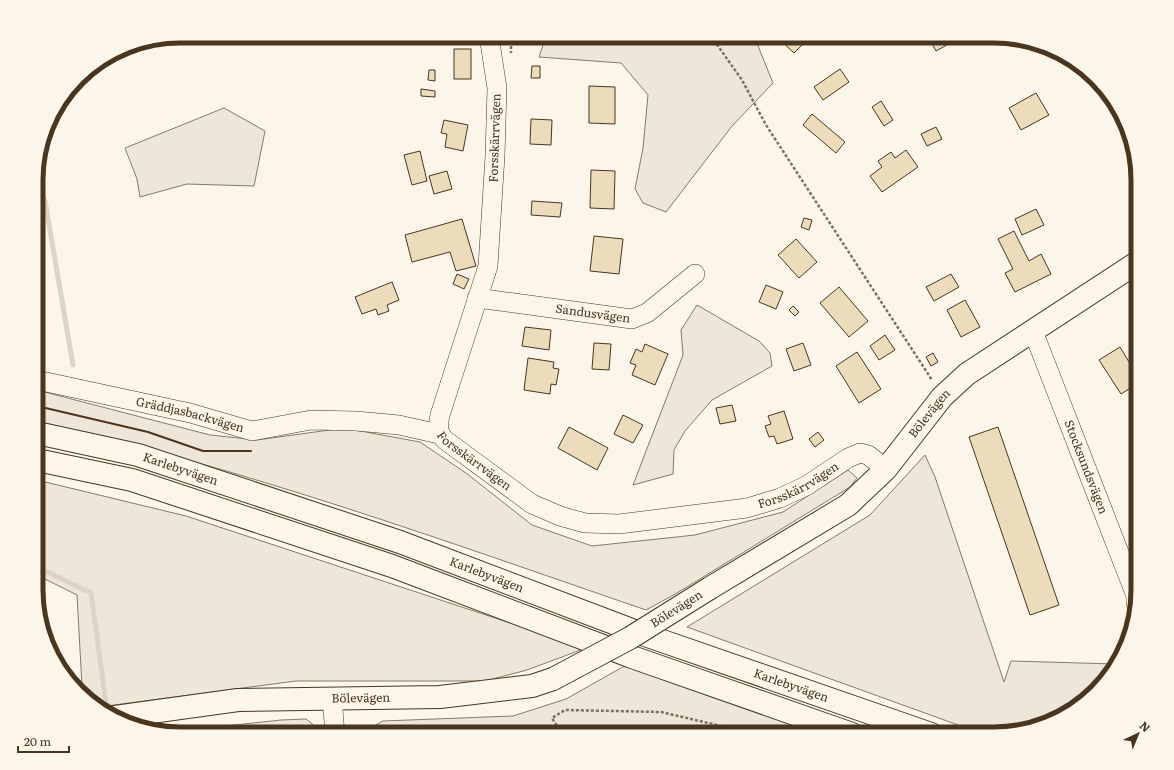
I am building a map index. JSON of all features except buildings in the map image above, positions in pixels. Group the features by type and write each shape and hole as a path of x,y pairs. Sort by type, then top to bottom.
{"main road":[{"name":"Bölevägen","path":"124,716 238,700 440,697 525,687 553,679 630,638 848,505 886,469 942,397 967,374 1131,267"},
{"name":"Karlebyvägen","path":"43,434 138,454 400,542 645,634 911,727"},
{"name":"Karlebyvägen","path":"43,461 132,480 392,566 632,657 832,727"}],"street":[{"name":"Forsskärrvägen","path":"491,43 497,88 495,156 488,266 440,415 438,425 439,434 532,504 560,516 585,523 619,524 747,508 780,498 806,486 848,458 860,453 868,455 886,469"},
{"name":"Sandusvägen","path":"477,298 632,319 647,313 695,274"},
{"name":"Stocksundsvägen","path":"1033,331 1131,583"},
{"name":"Gräddjasbackvägen","path":"43,381 190,413 252,431 311,420 356,421 399,425 439,434"},
{"path":"332,698 334,727"}],"path":[{"path":"716,43 742,80 766,126 942,397"},
{"path":"558,727 552,718 565,710 661,712 724,727"}],"shaded area":[{"path":"544,43 757,43 773,83 732,126 666,212 643,203 635,189 643,148 648,95 621,63 539,57"},
{"path":"224,108 265,131 254,186 187,184 140,197 137,179 125,148"},
{"path":"697,305 759,341 770,353 772,366 712,400 685,431 674,450 673,474 633,485 683,355 681,330"},
{"path":"43,392 210,435 257,440 344,428 420,442 466,473 532,525 592,546 695,535 783,512 848,470 857,478 850,487 677,593 646,610 344,507 192,461 115,440 43,423"},
{"path":"925,455 935,477 1004,682 1011,661 1109,664 1108,666 1091,687 1077,699 1055,713 1038,720 1003,727 964,727 687,627 870,515"},
{"path":"43,481 186,516 586,648 527,670 485,681 296,681 107,706 82,686 77,595 43,578"},
{"path":"628,664 803,727 372,727 383,721 513,716 566,699"},
{"path":"306,719 316,727 216,727 281,720"}],"waterway":[{"path":"43,197 45,201 73,365"},
{"path":"43,570 91,593 106,703"}],"wall":[{"path":"43,407 148,432 203,451 251,451"}]}
